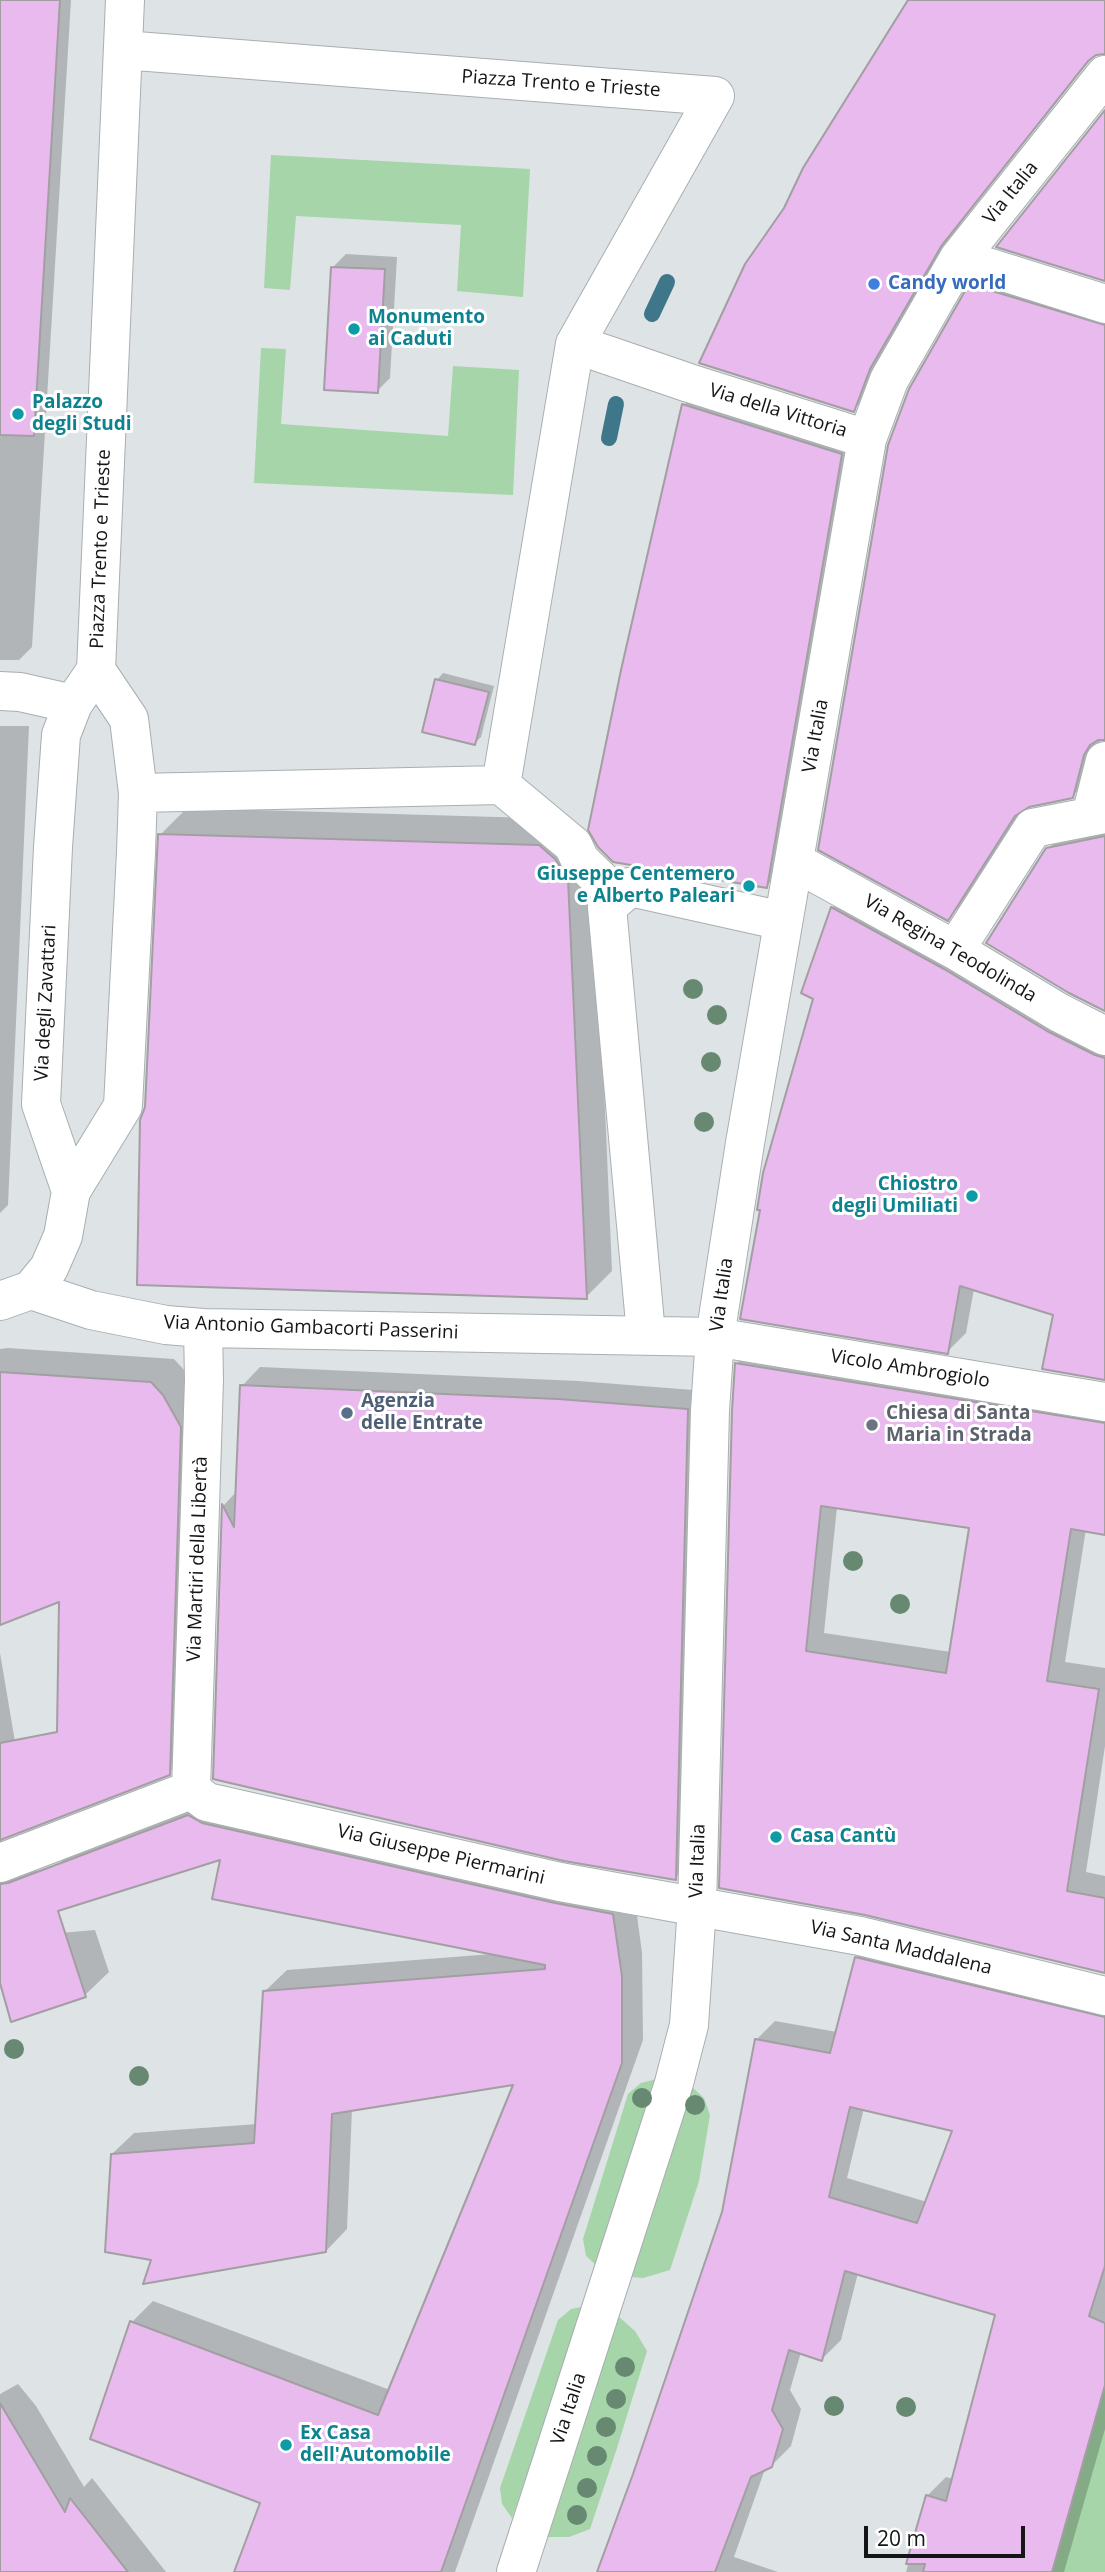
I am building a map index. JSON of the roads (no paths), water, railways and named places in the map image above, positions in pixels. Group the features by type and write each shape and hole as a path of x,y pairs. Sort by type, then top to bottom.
{"street":[{"name":"Piazza Trento e Trieste","path":"73,704 96,670 125,0"},
{"name":"Piazza Trento e Trieste","path":"123,50 715,96 575,344 501,785"},
{"name":"Via Italia","path":"516,2572 674,2083 688,2025 697,1906 710,1410 715,1337 745,1143 867,439 889,380 959,258 1105,75"},
{"path":"959,258 1105,304"},
{"name":"Via della Vittoria","path":"575,344 688,383 867,439"},
{"path":"71,1191 123,1106 138,793 129,719 96,670"},
{"path":"0,691 20,692 73,704"},
{"name":"Via degli Zavattari","path":"16,1296 49,1268 63,1236 71,1191 41,1104 61,735 73,704"},
{"path":"955,950 1033,828 1098,815 1105,761"},
{"path":"138,793 501,785 570,858 580,860 612,891"},
{"name":"Via Regina Teodolinda","path":"795,862 1105,1036"},
{"path":"612,891 630,887 783,921"},
{"path":"612,891 607,907 646,1334"},
{"name":"Via Antonio Gambacorti Passerini","path":"16,1296 166,1325 203,1328 646,1334"},
{"name":"Via Martiri della Libertà","path":"191,1790 204,1394 203,1328"},
{"name":"Vicolo Ambrogiolo","path":"646,1334 715,1337 1105,1402"},
{"path":"0,1863 191,1790"},
{"name":"Via Giuseppe Piermarini","path":"191,1790 207,1802 560,1882 697,1906"},
{"name":"Via Santa Maddalena","path":"697,1906 860,1936 1105,1996"}],"waterway":[{"path":"652,314 667,282"},
{"path":"609,438 616,404"}],"place":[{"name":"Candy world","path":"874,284"},
{"name":"Monumento ai Caduti","path":"354,329"},
{"name":"Palazzo degli Studi","path":"18,414"},
{"name":"Giuseppe Centemero e Alberto Paleari","path":"749,886"},
{"name":"Chiostro degli Umiliati","path":"972,1196"},
{"name":"Agenzia delle Entrate","path":"347,1413"},
{"name":"Chiesa di Santa Maria in Strada","path":"872,1425"},
{"name":"Casa Cantù","path":"776,1837"},
{"name":"Ex Casa dell'Automobile","path":"286,2445"}]}
